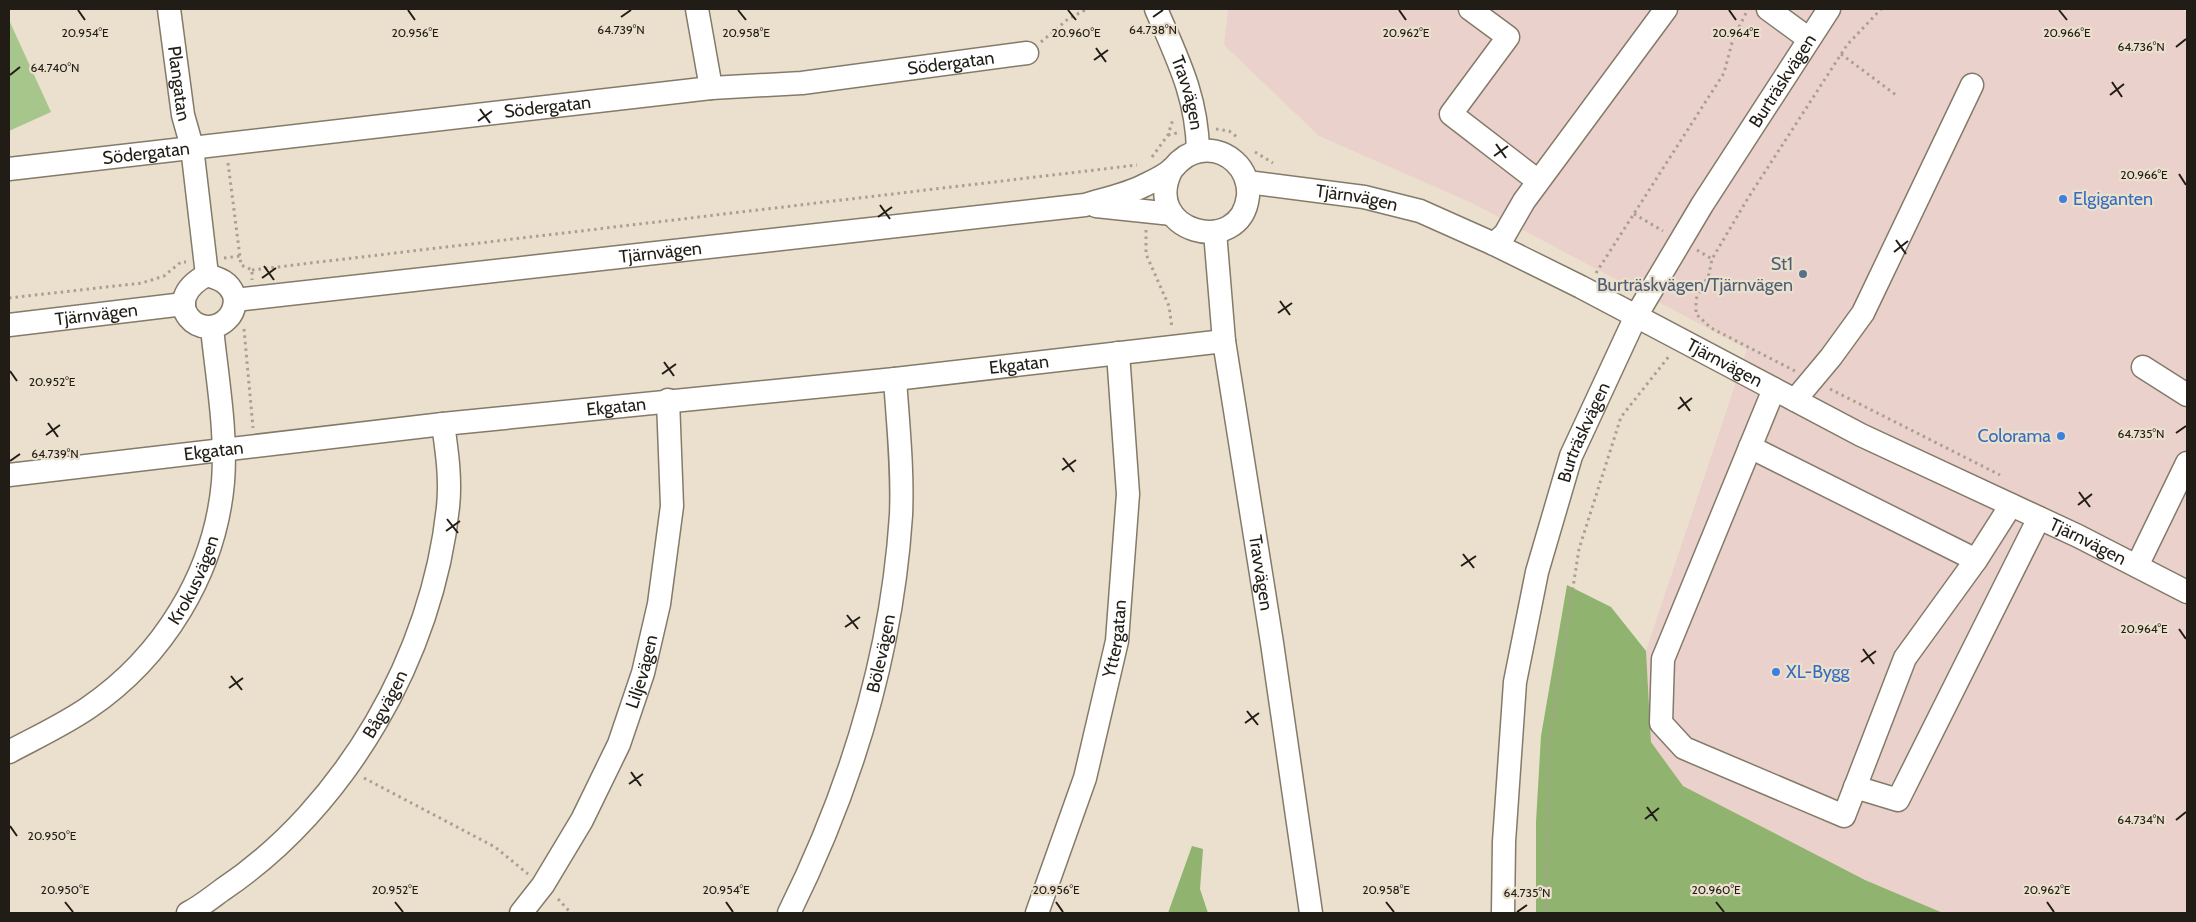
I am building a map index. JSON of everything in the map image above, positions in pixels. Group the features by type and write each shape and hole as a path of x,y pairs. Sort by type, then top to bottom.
{"street":[{"name":"Plangatan","path":"169,9 183,115 192,147 206,267"},
{"path":"697,9 711,88"},
{"name":"Travvägen","path":"1156,9 1192,99 1198,131 1198,151"},
{"path":"1470,9 1508,37 1451,114 1538,181"},
{"path":"1494,244 1505,234 1538,181 1666,9"},
{"path":"1768,9 1809,39"},
{"name":"Burträskvägen","path":"1503,913 1504,842 1515,682 1537,572 1571,456 1636,316 1702,205 1829,9"},
{"name":"Södergatan","path":"9,168 711,88 802,83 1027,53"},
{"path":"1795,400 1813,380 1863,313 1972,85"},
{"path":"1198,151 1213,151 1226,155 1241,168 1247,182 1247,199 1243,212 1234,222 1215,232 1194,231 1182,225 1172,214 1168,206 1166,184 1172,169 1181,159 1198,151"},
{"name":"Tjärnvägen","path":"235,300 1085,205 1121,195 1143,186 1172,169"},
{"name":"Tjärnvägen","path":"1247,182 1364,197 1420,212 1494,244 1636,316 1861,435 2039,518 2187,592"},
{"name":"Tjärnvägen","path":"1085,205 1172,214"},
{"name":"Travvägen","path":"1215,232 1224,341 1272,642 1310,913"},
{"path":"206,267 231,288 235,300 233,313 224,323 212,328 198,326 188,317 184,304 186,291 206,267"},
{"name":"Tjärnvägen","path":"9,325 184,304"},
{"name":"Krokusvägen","path":"9,752 89,708 129,676 150,654 194,587 214,534 223,482 222,414 212,328"},
{"name":"Ekgatan","path":"9,475 443,424 668,400 895,379 1224,341"},
{"name":"Yttergatan","path":"1037,913 1085,778 1117,641 1128,494 1118,353"},
{"path":"2143,367 2187,395"},
{"name":"Bölevägen","path":"789,913 813,864 858,748 876,680 890,613 901,514 895,379"},
{"path":"1774,389 1663,659 1661,723 1684,748 1844,816 1905,658 1976,560 2011,505"},
{"name":"Liljevägen","path":"520,913 543,886 582,820 619,744 643,673 659,604 672,506 668,400"},
{"name":"Bågvägen","path":"188,913 266,858 302,823 347,770 391,693 420,627 438,567 448,506 449,463 443,424"},
{"path":"1750,447 1976,560"},
{"path":"2137,566 2187,463"},
{"path":"1855,787 1898,800 2039,518"}],"path":[{"path":"1027,53 1068,19 1087,9"},
{"path":"1546,913 1549,740 1579,549 1621,417 1665,363 1696,314 1696,299 1709,274 1712,258 1748,198 1847,44 1881,9"},
{"path":"1841,54 1896,95"},
{"path":"252,270 1141,164"},
{"path":"9,298 142,283 164,276 181,262 206,267 240,256"},
{"path":"1696,314 1711,328 2005,477"},
{"path":"347,770 495,847 554,894 571,913"}],"shaded area":[{"path":"1228,9 2180,9 2187,13 2187,913 1943,913 1865,880 1683,786 1651,742 1646,651 1747,349 1472,203 1319,136 1224,45"}],"green space":[{"path":"9,20 51,112 9,131"},
{"path":"1567,585 1611,607 1646,651 1651,742 1683,786 1865,880 1943,913 1536,913 1536,822 1541,736"},
{"path":"1192,846 1203,849 1200,889 1208,913 1168,913"}],"place":[{"name":"Elgiganten","path":"2063,199"},
{"name":"St1 Burträskvägen/Tjärnvägen","path":"1803,274"},
{"name":"Colorama","path":"2061,436"},
{"name":"XL-Bygg","path":"1776,672"}]}
